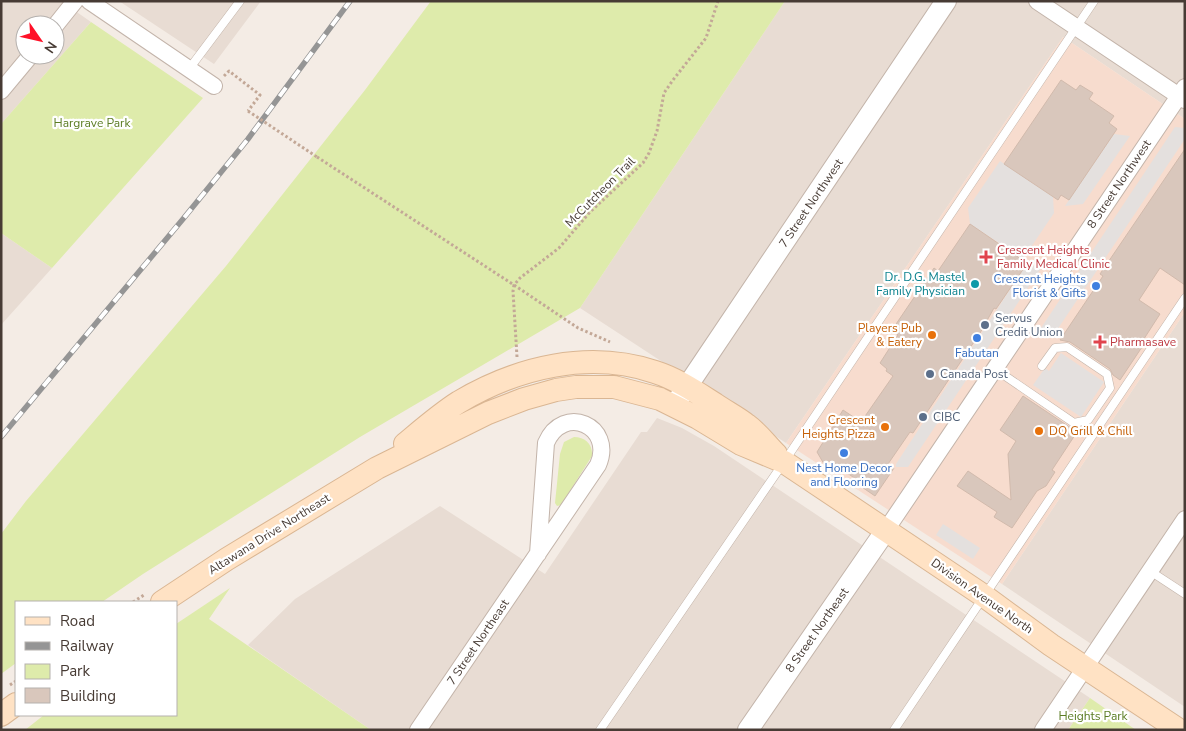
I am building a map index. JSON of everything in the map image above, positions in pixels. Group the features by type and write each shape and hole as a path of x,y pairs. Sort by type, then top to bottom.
{"main road":[{"name":"Altawana Drive Northeast","path":"377,468 433,420 459,402 510,378 533,370 582,362 636,367"},
{"name":"Division Avenue North","path":"636,367 655,372 688,387 748,426 784,462"},
{"name":"Altawana Drive Northeast","path":"164,601 227,559 377,468 488,413 524,399 576,387 614,387 630,390"},
{"name":"Division Avenue North","path":"630,390 675,405 741,444 784,462 984,596 1085,668 1180,730"},
{"path":"1,715 15,705"}],"street":[{"path":"64,15 75,1"},
{"path":"89,1 214,86"},
{"name":"7 Street Northwest","path":"675,405 946,1"},
{"path":"1037,1 1076,28 1183,94"},
{"path":"1,91 23,65"},
{"name":"8 Street Northwest","path":"886,530 1183,94"},
{"name":"7 Street Northeast","path":"418,730 538,554 598,465 602,457 600,439 595,431 580,422 571,422 555,428 549,435 546,443 538,554"},
{"path":"1043,730 1185,519"},
{"name":"8 Street Northeast","path":"748,730 886,530"}],"lane":[{"path":"189,69 240,1"},
{"path":"600,730 784,462 1094,1"},
{"path":"894,730 1185,298"},
{"path":"995,369 1074,423 1088,420 1110,388 1107,374 1067,347 1054,348 1042,366"},
{"path":"1150,571 1185,594"}],"path":[{"name":"McCutcheon Trail","path":"514,285 526,273 559,248 590,212 643,163 653,144 664,93 672,80 706,38 718,3"},
{"path":"214,86 229,71 260,95 248,111 568,321"},
{"path":"514,285 517,360"}],"shaded area":[{"path":"1,1 61,1 91,22 65,51 65,15 15,15 15,65 53,65 1,124"},
{"path":"119,1 261,1 214,64"},
{"path":"785,1 1185,1 1185,119 1063,37 786,443 580,308"},
{"path":"1063,37 1185,119 1185,312 1002,584 786,443"},
{"path":"1175,127 1185,128 1185,139 1057,330 1039,331"},
{"path":"1114,134 1130,136 1083,204 1065,206"},
{"path":"1000,161 1053,197 1054,213 1023,259 970,224 968,208"},
{"path":"1,233 52,268 1,325"},
{"path":"1026,265 1042,267 908,467 896,467 896,464"},
{"path":"1185,312 1185,707 1002,584"},
{"path":"1061,353 1104,382 1081,417 1033,385 1045,368 1049,371"},
{"path":"657,418 682,428 714,446 1090,698 1068,730 371,730 248,645 295,599 440,506 545,574 641,432 647,432"},
{"path":"943,524 980,548 973,559 936,535"}],"green space":[{"path":"431,1 785,1 580,308 360,437 103,601 15,601 15,664 1,674 1,534 26,501 226,266 365,90"},
{"name":"Hargrave Park","path":"91,22 203,98 52,268 1,233 1,124 53,65 65,65 65,51"},
{"path":"574,437 582,438 590,445 592,456 561,505 557,506 555,503 560,454 564,442"},
{"path":"230,588 209,619 371,730 25,730 43,716 178,716 178,623"},
{"name":"Heights Park","path":"1090,698 1136,730 1068,730"}],"building":[{"path":"1061,80 1076,90 1080,85 1093,93 1089,99 1114,116 1109,123 1117,129 1069,200 1061,195 1058,200 1004,164"},
{"path":"1185,149 1185,285 1160,268 1139,300 1160,314 1140,345 1142,347 1120,380 1113,375 1110,369 1070,342 1060,340 1103,276 1100,274"},
{"path":"970,224 1024,261 1021,266 1024,268 996,309 994,308 980,333 913,433 910,432 888,464 894,468 875,496 853,481 856,479 829,461 824,464 817,452 843,410 861,422 893,376 880,363 898,335 892,330 934,268 938,271"},
{"path":"1023,396 1077,432 1052,470 1055,472 1046,486 1037,491 1012,528 994,517 997,512 957,486 968,471 1011,500 1008,454 1016,441 1000,430"}],"railway":[{"path":"1,437 248,139 350,1"}],"place":[{"name":"Crescent Heights Family Medical Clinic","path":"986,257"},
{"name":"Dr. D.G. Mastel Family Physician","path":"975,284"},
{"name":"Crescent Heights Florist & Gifts","path":"1096,286"},
{"name":"Servus Credit Union","path":"985,325"},
{"name":"Players Pub & Eatery","path":"932,335"},
{"name":"Fabutan","path":"977,338"},
{"name":"Pharmasave","path":"1100,342"},
{"name":"Canada Post","path":"930,374"},
{"name":"CIBC","path":"923,417"},
{"name":"Crescent Heights Pizza","path":"885,427"},
{"name":"DQ Grill & Chill","path":"1039,431"},
{"name":"Nest Home Decor and Flooring","path":"844,453"}]}
